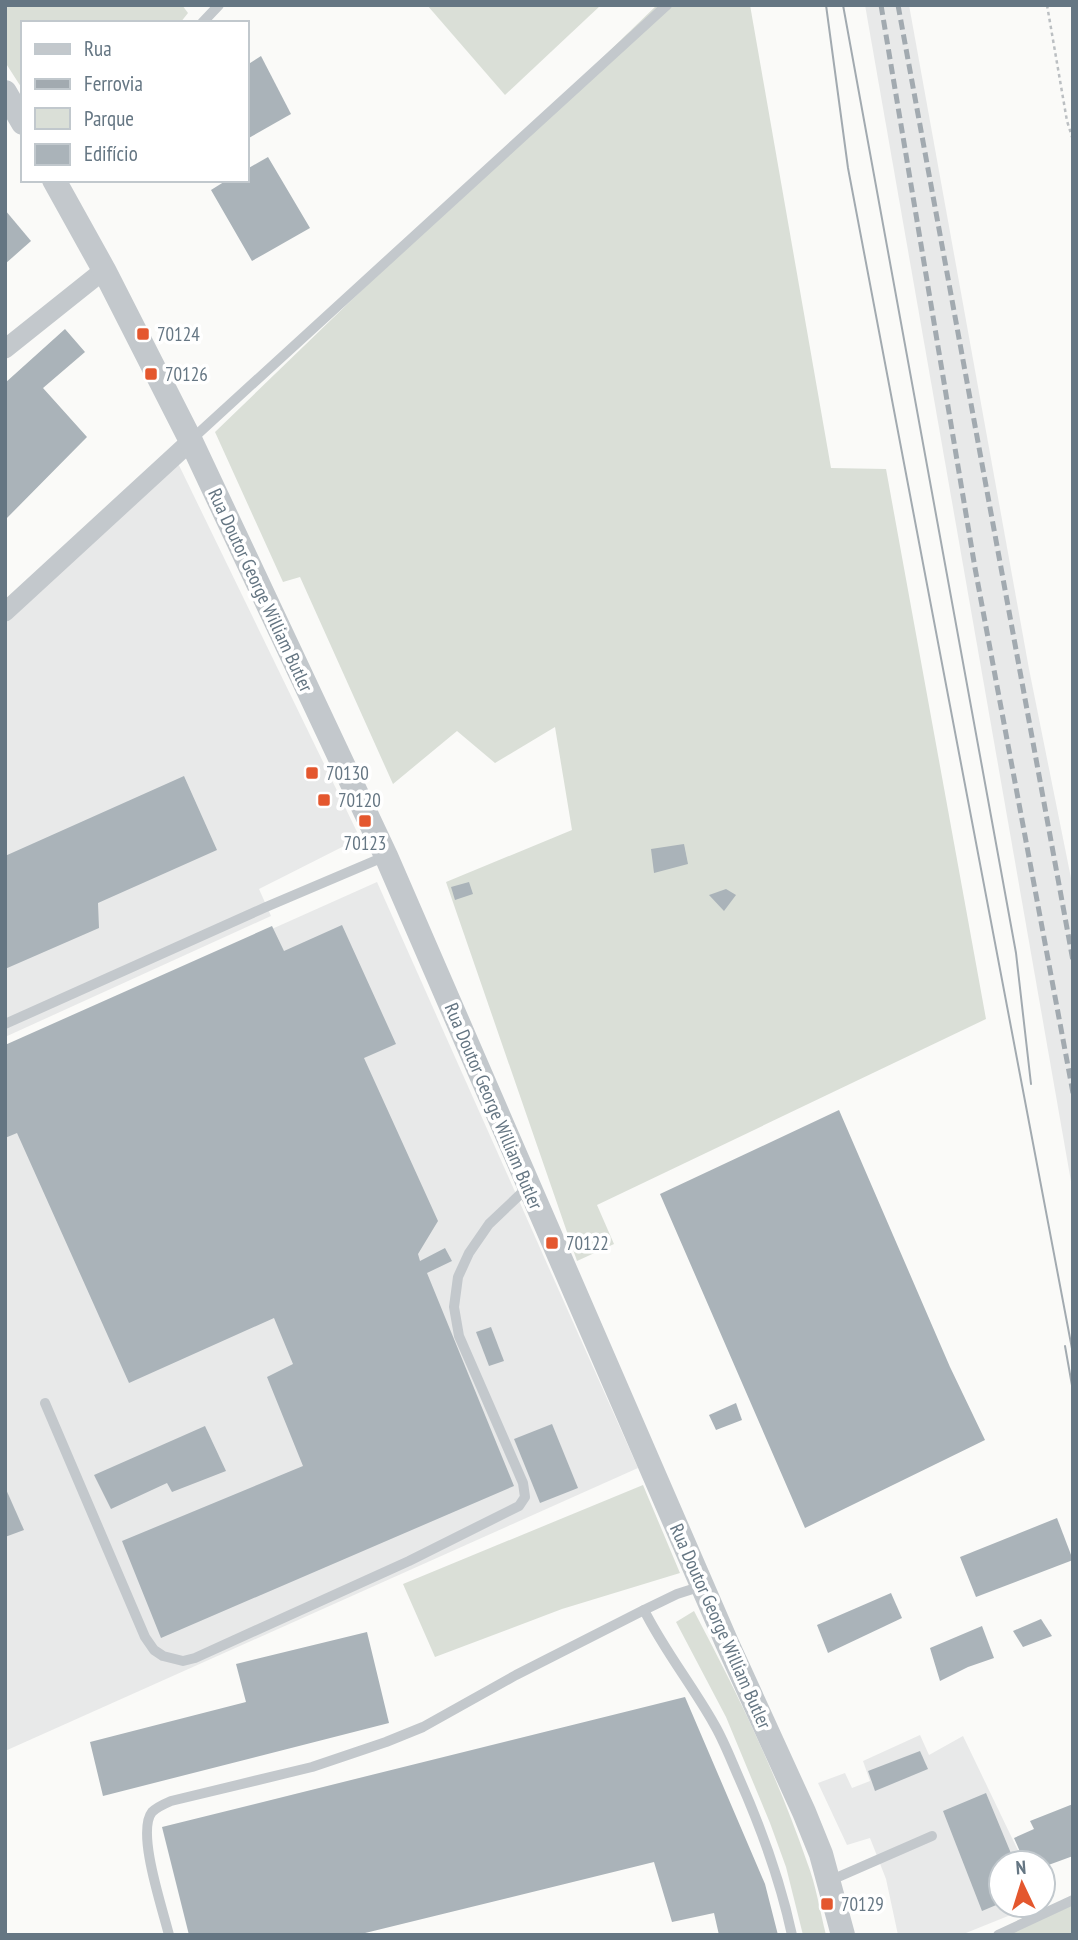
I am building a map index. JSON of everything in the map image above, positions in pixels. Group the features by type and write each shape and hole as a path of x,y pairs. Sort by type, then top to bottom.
{"street":[{"path":"5,92 21,120"},
{"name":"Rua Doutor George William Butler","path":"55,182 104,270 191,441 386,856 702,1586 804,1812 821,1854 843,1935"},
{"path":"5,349 104,270"},
{"path":"5,612 191,441"}],"lane":[{"path":"204,21 219,5"},
{"path":"191,441 667,5"},
{"path":"5,1024 386,856"},
{"path":"45,1404 128,1603 154,1650 173,1660 183,1661 248,1634 480,1527 519,1506 525,1497 523,1483 459,1336 454,1307 458,1277 469,1253 489,1224 528,1187"},
{"path":"169,1935 147,1842 147,1825 151,1813 160,1806 171,1801 312,1768 423,1727 516,1675 677,1594 702,1586"},
{"path":"645,1610 661,1641 692,1686 716,1728 776,1867 792,1935"},
{"path":"829,1881 932,1836"},
{"path":"998,1935 1073,1900"}],"path":[{"path":"1047,5 1067,121 1073,140"}],"shaded area":[{"path":"865,5 909,5 1029,669 1073,888 1073,1193"},
{"path":"174,455 360,838 259,889 271,916 5,1037 5,614"},
{"path":"377,882 638,1468 5,1751 5,1048"},
{"path":"920,1735 929,1755 963,1736 1017,1849 987,1849 987,1919 1000,1919 961,1935 898,1935 886,1879 870,1838 847,1845 818,1783 845,1773 852,1788 870,1781 863,1761"}],"green space":[{"path":"5,5 182,5 188,13 182,21 21,21 21,87 5,62"},
{"path":"427,5 601,5 505,95"},
{"path":"657,5 750,5 831,468 886,469 986,1019 597,1205 614,1244 577,1261 446,882 572,830 555,727 495,763 457,731 393,784 300,577 283,582 215,432"},
{"path":"643,1485 680,1573 562,1609 435,1657 403,1584"},
{"path":"694,1611 741,1703 783,1797 810,1871 826,1935 803,1935 786,1867 770,1823 726,1717 676,1622"},
{"path":"1073,1905 1073,1935 1005,1935 1041,1919 1057,1919 1057,1912"}],"building":[{"path":"261,56 291,114 248,138 248,64"},
{"path":"268,157 310,228 252,261 211,190 224,182 248,182 248,168"},
{"path":"5,210 31,241 5,264"},
{"path":"65,329 85,352 43,388 87,437 5,520 5,383"},
{"path":"184,776 217,850 98,903 99,928 5,969 5,856"},
{"path":"684,844 688,864 654,873 651,849"},
{"path":"469,882 473,894 455,900 451,887"},
{"path":"726,889 736,895 724,911 709,895"},
{"path":"342,925 396,1044 364,1058 438,1221 418,1254 420,1261 445,1248 452,1261 427,1273 514,1486 161,1638 122,1541 303,1466 267,1377 293,1364 274,1318 129,1383 17,1133 5,1138 5,1045 272,926 284,951"},
{"path":"839,1110 950,1367 985,1440 805,1528 660,1194"},
{"path":"491,1327 504,1361 489,1366 476,1332"},
{"path":"736,1403 742,1420 716,1430 709,1415"},
{"path":"552,1424 578,1488 540,1503 514,1439"},
{"path":"205,1426 226,1471 172,1492 167,1483 111,1509 94,1475"},
{"path":"5,1487 24,1530 5,1537"},
{"path":"1057,1518 1073,1560 976,1597 960,1557"},
{"path":"891,1593 902,1618 828,1653 817,1625"},
{"path":"1041,1619 1052,1636 1023,1647 1013,1631"},
{"path":"982,1626 994,1658 940,1681 930,1648"},
{"path":"367,1632 389,1723 103,1796 90,1742 246,1702 236,1664"},
{"path":"685,1697 765,1884 778,1935 719,1935 714,1913 672,1922 654,1862 357,1935 189,1935 162,1827"},
{"path":"920,1751 928,1769 875,1791 868,1771"},
{"path":"986,1793 1009,1849 987,1849 987,1909 982,1911 943,1811"},
{"path":"1073,1804 1073,1856 1057,1862 1057,1849 1019,1849 1014,1838 1034,1829 1030,1821"}],"tram line":[{"path":"826,5 848,168 1073,1354"},
{"path":"843,5 1016,953 1031,1084"},
{"path":"1065,1346 1073,1391"}],"railway":[{"path":"881,5 975,568 1073,1093"},
{"path":"898,5 1073,961"}],"place":[{"name":"70124","path":"143,334"},
{"name":"70126","path":"151,374"},
{"name":"70130","path":"312,773"},
{"name":"70120","path":"324,800"},
{"name":"70123","path":"365,821"},
{"name":"70122","path":"552,1243"},
{"name":"70129","path":"827,1904"}]}
